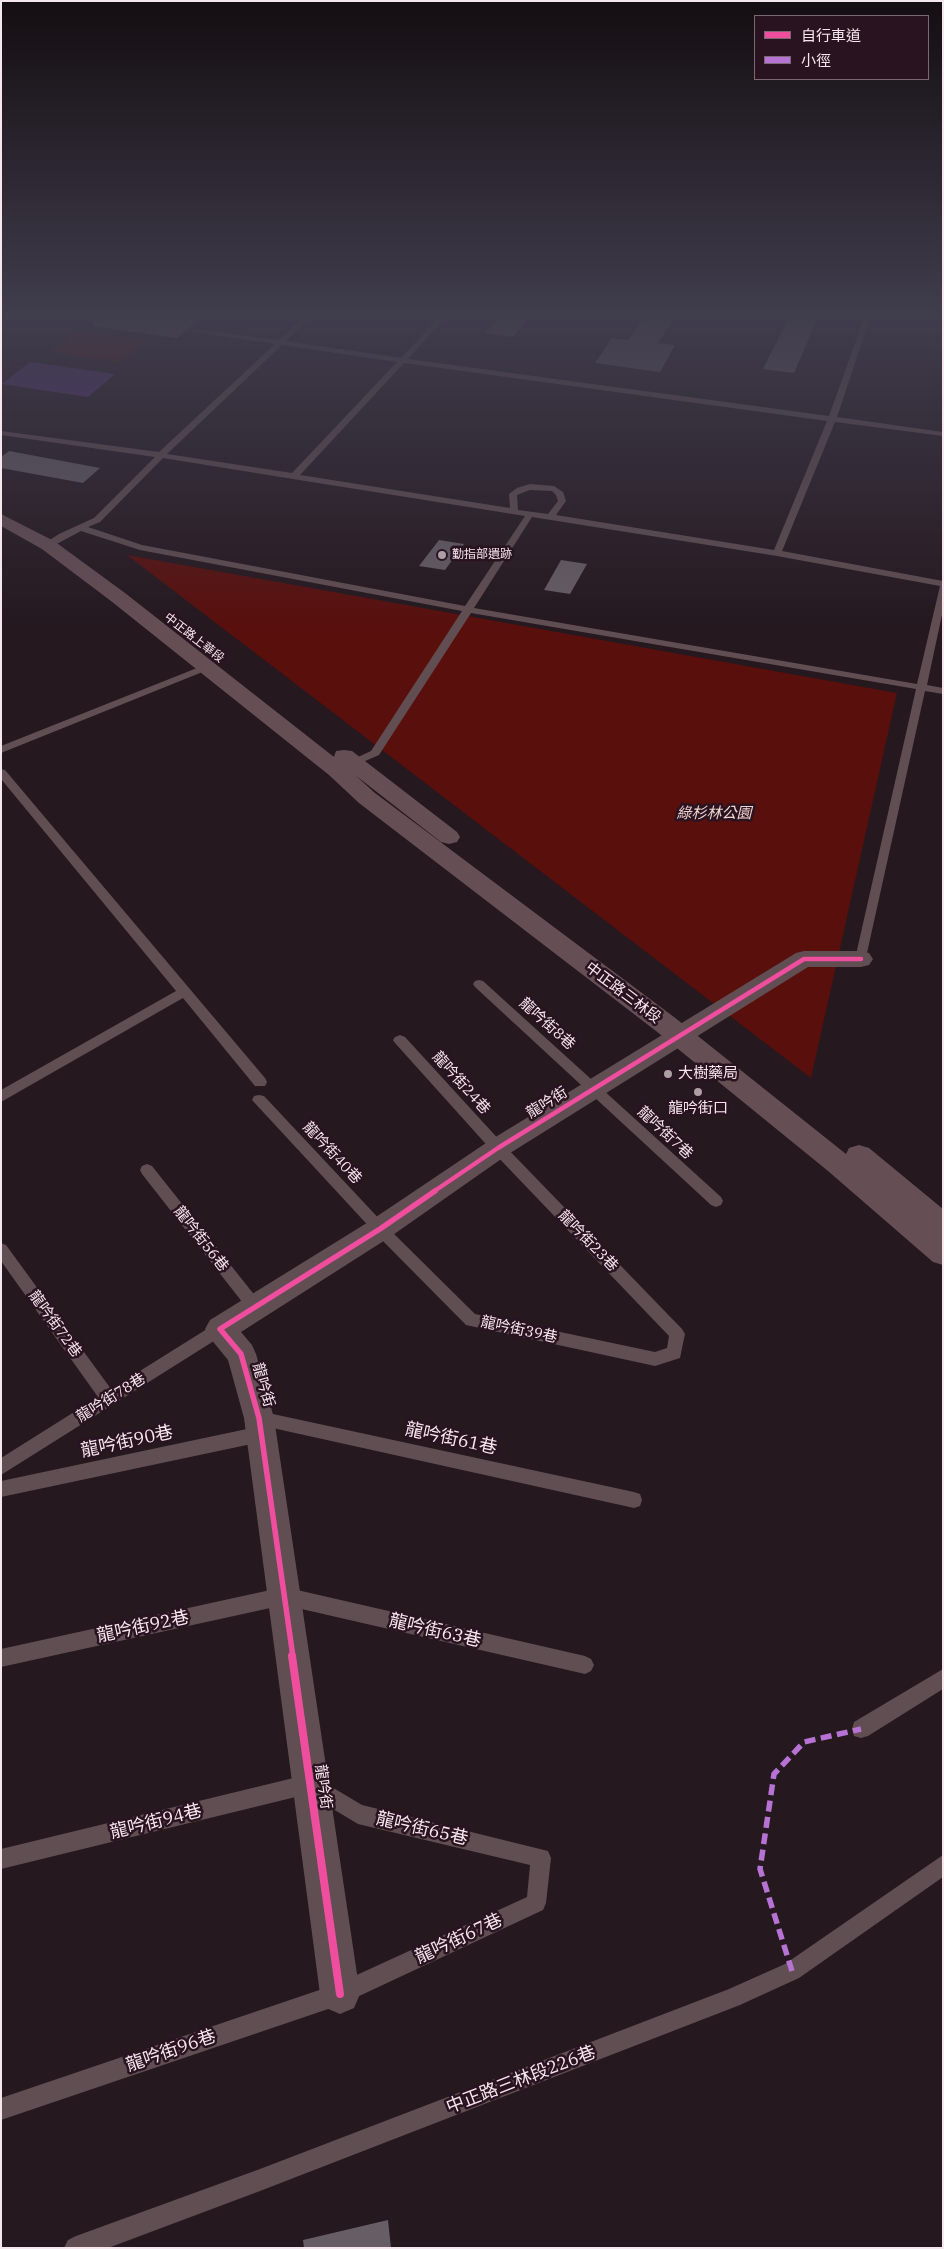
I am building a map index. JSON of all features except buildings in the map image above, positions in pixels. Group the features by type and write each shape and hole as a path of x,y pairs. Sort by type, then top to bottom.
{"main road":[{"name":"中正路上華段","path":"1,504 55,540 373,791"},
{"name":"中正路上華段","path":"1,519 55,540 207,667 345,767"},
{"name":"中正路三林段","path":"373,791 685,1031 855,1152 943,1226"},
{"name":"中正路三林段","path":"685,1031 943,1252"}],"street":[{"name":"龍吟街","path":"340,1994 260,1426 241,1354 220,1328 380,1229 498,1148 804,959 861,959"}],"lane":[{"path":"55,540 97,520 199,420"},
{"path":"293,477 346,420"},
{"path":"777,553 831,420"},
{"path":"846,420 943,434"},
{"path":"1,433 161,456 777,553 943,584"},
{"path":"514,511 513,494 530,487 554,488 560,494 562,501 550,517"},
{"path":"345,767 376,753 470,610 530,514"},
{"path":"81,528 140,547 470,610 943,691"},
{"path":"861,959 943,588"},
{"path":"1,750 207,667"},
{"path":"1,772 260,1082"},
{"name":"龍吟街8巷","path":"479,984 594,1088"},
{"path":"1,1097 184,992"},
{"name":"龍吟街24巷","path":"400,1040 498,1148"},
{"name":"龍吟街7巷","path":"594,1088 716,1201"},
{"name":"龍吟街40巷","path":"259,1100 380,1229"},
{"name":"龍吟街23巷","path":"498,1148 677,1334"},
{"name":"龍吟街56巷","path":"147,1170 256,1307"},
{"name":"龍吟街39巷","path":"380,1229 470,1320 656,1359 674,1353 677,1334"},
{"name":"龍吟街72巷","path":"1,1249 109,1399"},
{"name":"龍吟街78巷","path":"1,1467 220,1328"},
{"name":"龍吟街90巷","path":"1,1489 260,1426"},
{"name":"龍吟街61巷","path":"260,1426 634,1500"},
{"name":"龍吟街92巷","path":"1,1658 284,1596"},
{"name":"龍吟街63巷","path":"284,1596 585,1665"},
{"path":"861,1729 943,1678"},
{"name":"龍吟街65巷","path":"310,1784 358,1814 540,1858"},
{"name":"龍吟街94巷","path":"1,1859 310,1784"},
{"name":"龍吟街67巷","path":"340,1994 536,1904 540,1858"},
{"name":"中正路三林段226巷","path":"76,2248 260,2180 733,1998 792,1970 943,1865"},
{"name":"龍吟街96巷","path":"1,2109 340,1994"}],"green space":[{"name":"綠杉林公園","path":"127,555 897,693 811,1078"}],"marked path":[{"path":"792,1971 760,1869 774,1774 804,1742 861,1729"}],"cycle path":[{"path":"340,1994 259,1418 241,1354 220,1329 380,1229 498,1148 804,959 861,959"}],"place":[{"name":"勤指部遺跡","path":"442,555"},
{"name":"大樹藥局","path":"668,1074"},
{"name":"龍吟街口","path":"698,1092"}]}
